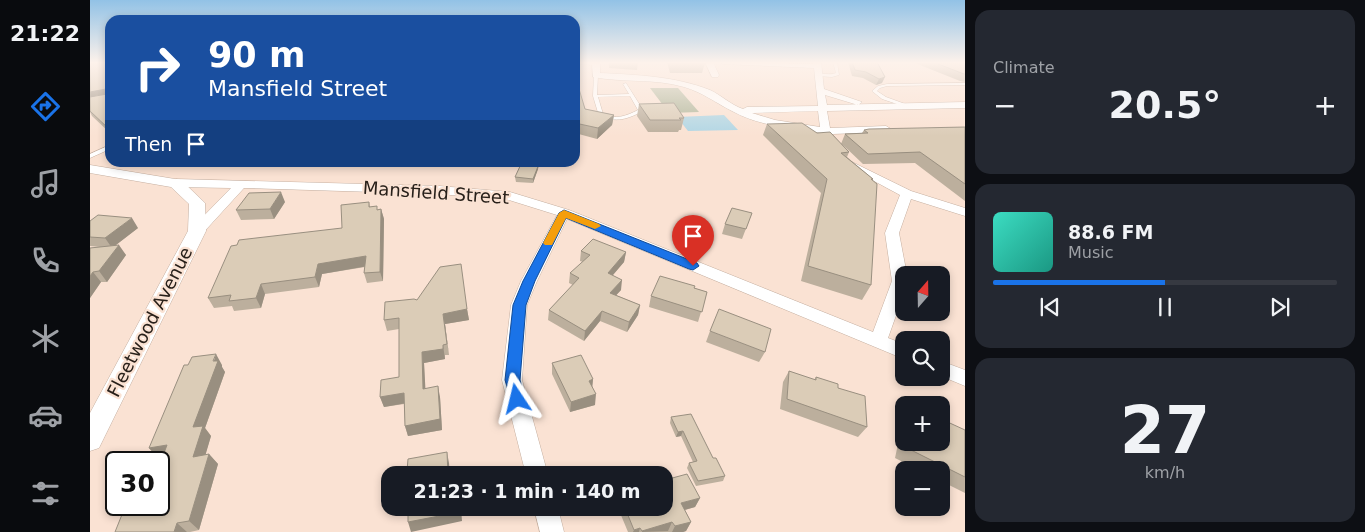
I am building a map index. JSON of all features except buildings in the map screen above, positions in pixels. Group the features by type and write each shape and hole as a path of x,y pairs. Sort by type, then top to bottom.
{"street":[{"path":"692,87 708,93 736,110 774,123 825,131 899,129"},
{"path":"820,87 825,131 834,147"},
{"path":"821,91 877,107"},
{"path":"736,110 965,105"},
{"path":"844,158 856,168 907,194 965,212"},
{"name":"Mansfield Street","path":"90,169 176,182 439,190 510,196 564,213 895,348"},
{"name":"Fleetwood Avenue","path":"176,182 197,203 197,231"},
{"name":"Fleetwood Avenue","path":"90,439 197,231 242,184"},
{"path":"878,341 900,281 892,233 907,194"},
{"path":"535,466 512,380 519,305 529,281 564,213"},
{"path":"950,372 965,378"},
{"path":"548,516 552,532"}],"lane":[{"path":"595,87 595,96 601,115 610,120 622,120 641,110 627,87"},
{"path":"880,87 874,91 884,98 906,106"},
{"path":"595,96 632,95"},
{"path":"90,156 105,149"}],"green space":[{"path":"650,88 678,88 699,112 669,113"}],"water":[{"path":"724,115 738,130 688,131 677,117"}],"slow traffic":[{"path":"548,243 564,213 595,226"}],"route":[{"path":"517,399 512,380 519,305 529,281 564,213 693,266"}]}
